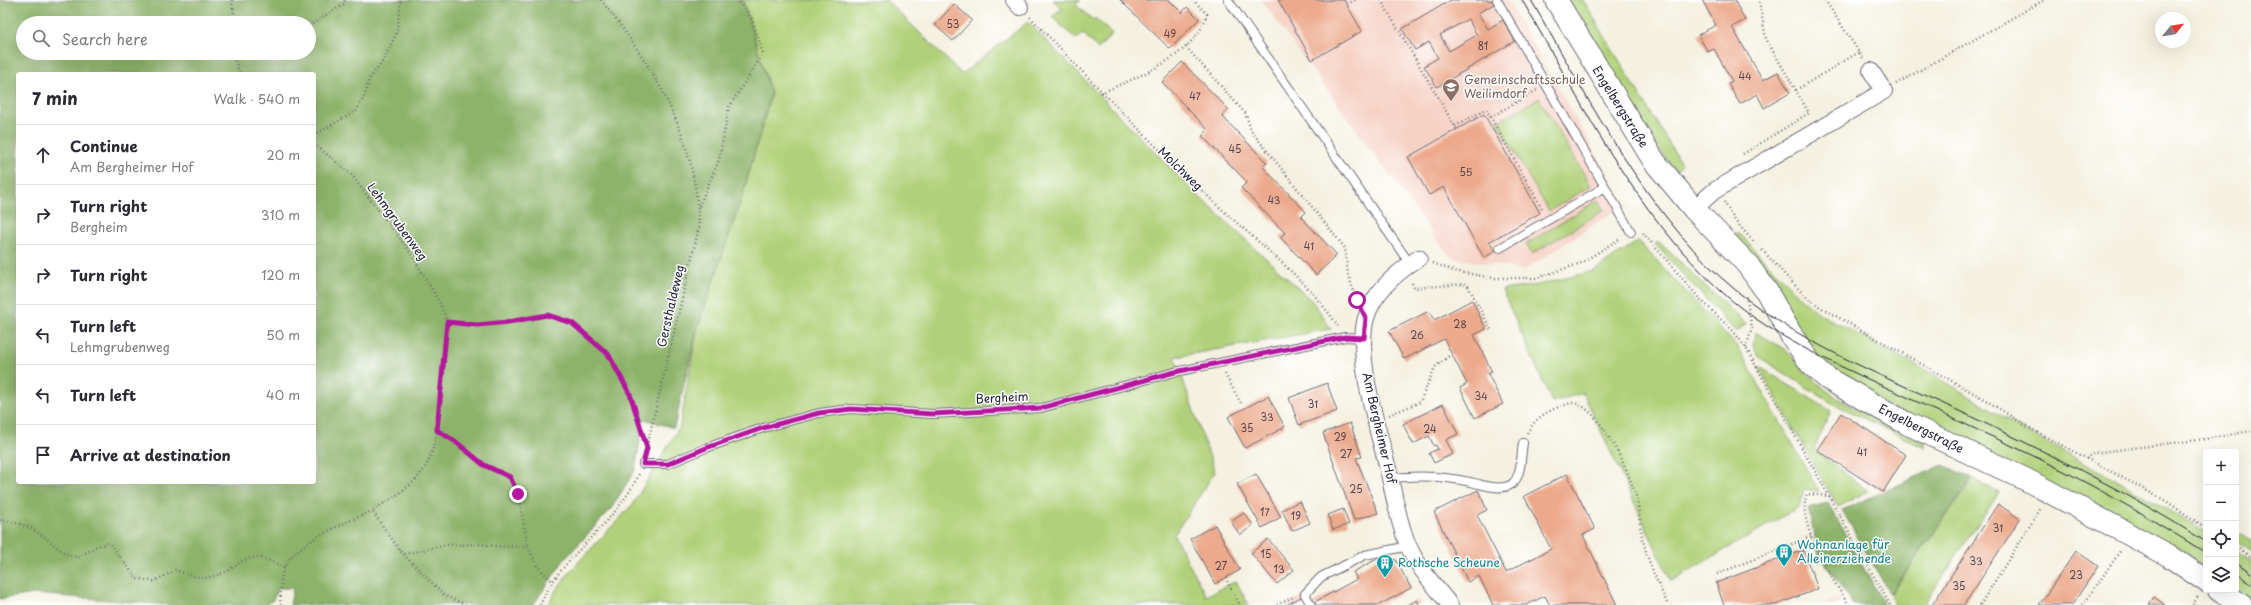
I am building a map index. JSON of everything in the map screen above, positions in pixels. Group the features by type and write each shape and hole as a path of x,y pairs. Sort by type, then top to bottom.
{"main road":[{"name":"Engelbergstraße","path":"1556,0 1654,162 1694,209 1747,264 1767,292 1793,338 1811,364 1828,379 1906,424 2025,479 2168,555 2203,579"},
{"path":"2223,593 2241,605"}],"street":[{"path":"1694,209 1714,191 1884,91 1871,71"},
{"name":"Am Bergheimer Hof","path":"1411,263 1393,277 1380,291 1366,318 1364,338 1365,375 1408,546 1427,577 1450,605"}],"lane":[{"path":"1228,0 1411,263"},
{"path":"1497,0 1605,187 1635,230"},
{"path":"1500,248 1605,187"},
{"name":"Bergheim","path":"643,464 668,464 706,448 763,428 819,413 851,409 933,414 1041,408 1175,372 1345,337 1364,338"},
{"path":"1390,478 1420,475 1448,477 1490,487 1506,487 1513,483 1518,474 1523,443"},
{"path":"1311,605 1305,594 1321,577 1365,555 1408,546"}],"path":[{"path":"232,0 235,16"},
{"path":"316,22 344,4 345,0"},
{"path":"316,134 356,110 365,95 369,80 384,61 397,32 401,0"},
{"name":"Gersthaldeweg","path":"540,605 552,582 604,526 630,491 643,464 699,227 692,163 682,132 668,100 646,60 601,0"},
{"path":"698,207 719,160 729,107 763,54 752,19 737,0"},
{"path":"1101,93 1151,71 1186,47 1204,23 1207,14 1193,0"},
{"path":"1347,4 1355,0"},
{"path":"1381,0 1457,130"},
{"path":"1741,155 1809,113 1766,39 1759,0"},
{"path":"1825,0 1871,71"},
{"path":"1884,91 2044,0"},
{"name":"Molchweg","path":"1017,3 1101,93 1216,204 1297,276 1313,293 1345,337"},
{"path":"1186,47 1245,113 1252,132 1345,248 1348,275 1357,300 1366,318"},
{"path":"1796,90 1859,52"},
{"path":"235,60 239,72"},
{"path":"1490,117 1546,84"},
{"path":"1455,126 1486,109 1548,219"},
{"name":"Lehmgrubenweg","path":"280,605 284,568 296,551 372,511 409,486 427,465 437,430 447,322 441,305 409,250 350,173 316,146"},
{"path":"1714,191 1736,222 1755,243"},
{"path":"1492,332 1468,286 1464,284 1414,288 1411,263 1493,278 1537,278 1581,262 1635,230 1700,299 1734,332 1830,496 1890,605"},
{"path":"1760,248 1804,295 1820,307 1947,378 2028,427 2166,501 2203,526"},
{"path":"447,322 477,325 508,322 547,315 572,323 608,354 630,394 647,448"},
{"path":"1376,420 1420,402 1435,367 1449,356"},
{"path":"1219,363 1242,405"},
{"path":"1523,443 1532,425 1548,411 1571,403 1584,408 1599,423 1616,448 1632,484 1637,500 1642,539 1658,585 1668,605"},
{"path":"437,430 456,442 484,465 510,477 518,494 528,546 537,566 552,582"},
{"path":"2086,459 2093,453 2205,440 2251,431"},
{"path":"1830,496 1807,494 1803,504 1818,556 1849,605"},
{"path":"1980,605 2042,508"},
{"path":"372,511 404,554 444,596 466,605"},
{"path":"0,520 24,525 37,531 68,556 80,557 97,546 109,543 137,579 154,581 176,570 202,577 211,577 234,567 245,558 254,557 264,559 284,568"},
{"path":"1717,574 1812,536"},
{"path":"404,554 447,546 478,544 506,547 528,546"},
{"path":"2083,605 2124,547"},
{"path":"2239,550 2251,557"},
{"path":"1227,581 1240,605"}],"shaded area":[{"name":"Gemeinschaftsschule Weilimdorf","path":"1261,0 1507,0 1625,204 1524,270 1450,257"},
{"path":"1837,598 1842,605 1822,605"}],"green space":[{"path":"0,0 743,0 771,94 743,194 697,330 674,428 644,419 635,470 611,509 564,560 533,605 290,605 293,588 278,588 273,600 265,605 168,605 34,594 0,599"},
{"path":"743,0 886,0 962,74 1028,22 1191,189 1313,302 1331,329 1175,357 1215,472 1174,535 1206,596 1236,581 1249,605 548,605 556,590 573,568 633,504 680,426 697,330 743,194 771,94"},
{"path":"1053,0 1081,0 1076,5 1093,20 1095,18 1112,34 1098,49 1083,33 1076,39 1052,17 1062,8"},
{"path":"1566,0 1583,0 1682,165 1676,171 1640,125"},
{"path":"1539,98 1591,186 1549,211 1497,122"},
{"path":"1598,200 1604,210 1532,254 1526,244"},
{"path":"1739,233 1802,300 1822,315 1938,377 2032,435 2108,475 2203,530 2203,566 1871,397 1815,357 1733,235"},
{"path":"1638,241 1737,346 1819,491 1804,489 1799,507 1671,581 1583,393 1552,402 1502,290 1538,285 1594,271"},
{"path":"1659,242 1746,324 1736,332 1655,244"},
{"path":"1755,332 1785,349 1808,374 1826,390 1847,404 1925,442 1925,448 1830,402 1759,357 1753,346"},
{"path":"1758,366 1831,411 1814,449 1868,491 1838,507"},
{"path":"1943,465 1972,478 1890,594 1842,510"},
{"path":"1973,479 1999,493 1923,605 1895,605 1890,595"},
{"path":"1828,503 1884,605 1853,605 1819,554 1808,508"},
{"path":"2239,534 2241,534 2251,541 2251,551 2239,542"},
{"path":"2239,553 2251,562 2251,599 2239,590"}],"building":[{"path":"1120,0 1169,0 1182,13 1187,7 1199,19 1170,49"},
{"path":"1278,0 1344,0 1362,31 1312,60"},
{"path":"1451,0 1491,0 1494,4 1478,13 1488,29 1503,20 1515,41 1437,87 1424,66 1438,58 1429,42 1415,50 1402,29","holes":["1468,19 1477,35 1449,51 1440,35"]},
{"path":"1702,0 1734,0 1745,20 1732,27 1763,80 1778,72 1790,93 1764,108 1757,94 1740,104 1728,84 1732,81 1714,49 1708,52 1698,35 1716,25"},
{"path":"954,4 972,20 953,41 935,25"},
{"path":"1182,62 1229,110 1222,116 1267,163 1263,167 1306,212 1301,217 1337,255 1316,275 1280,237 1285,233 1241,188 1247,182 1202,136 1208,130 1162,82"},
{"path":"1484,114 1540,213 1489,242 1495,251 1484,258 1444,187 1429,195 1408,157"},
{"path":"1472,300 1486,329 1474,335 1492,372 1488,374 1503,404 1475,418 1460,388 1467,384 1444,339 1404,359 1389,331 1429,311 1434,320"},
{"path":"1327,383 1337,411 1299,425 1289,398"},
{"path":"1268,396 1285,427 1245,448 1228,417"},
{"path":"1443,404 1458,434 1446,440 1453,454 1434,463 1429,453 1438,449 1436,445 1434,446 1429,436 1413,444 1403,424"},
{"path":"1841,413 1906,455 1883,492 1817,450"},
{"path":"1350,423 1362,457 1356,458 1378,513 1354,520 1323,433"},
{"path":"1256,474 1281,517 1262,528 1237,484"},
{"path":"1567,474 1595,529 1583,535 1617,605 1550,605 1545,596 1526,605 1493,605 1479,576 1468,582 1434,512 1478,490 1487,510 1477,515 1506,572 1551,549 1524,496"},
{"path":"1300,501 1310,523 1292,531 1282,510"},
{"path":"1998,504 2020,519 1964,605 1932,605"},
{"path":"1343,509 1349,524 1333,530 1328,515"},
{"path":"1244,513 1253,525 1240,535 1231,522"},
{"path":"1215,525 1240,570 1215,584 1190,539"},
{"path":"1268,539 1294,570 1277,584 1251,553"},
{"name":"Wohnanlage für Alleinerziehende","path":"1803,550 1818,589 1776,605 1724,605 1716,583"},
{"path":"2076,551 2098,566 2072,605 2039,605"},
{"path":"1379,558 1383,566 1395,559 1411,588 1379,605 1314,605 1313,603 1357,579 1353,572"},
{"path":"1303,596 1308,605 1286,605"},
{"path":"2154,597 2165,605 2149,605"},
{"path":"1417,600 1420,605 1408,605"}],"tram line":[{"path":"1522,0 1588,116 1636,191 1662,227 1691,261 1722,292 1739,306 1756,319 1793,342 1850,371 2070,474 2139,512 2203,551"},
{"path":"1531,0 1590,103 1633,171 1680,235 1707,264 1734,289 1763,311 1825,348 1858,365 1989,425 2084,472 2146,505 2203,540"},
{"path":"2239,564 2251,573"},
{"path":"2239,575 2251,584"}],"place":[{"name":"Gemeinschaftsschule Weilimdorf","path":"1451,102"},
{"name":"Wohnanlage für Alleinerziehende","path":"1784,567"},
{"name":"Rothsche Scheune","path":"1385,578"}],"route":[{"path":"518,494 510,477 484,465 456,442 437,430 447,322 477,325 508,322 547,315 572,323 608,354 630,394 647,448 643,464 668,464 706,448 763,428 819,413 851,409 933,414 1041,408 1175,372 1345,337 1364,338 1366,318 1357,300"}]}
